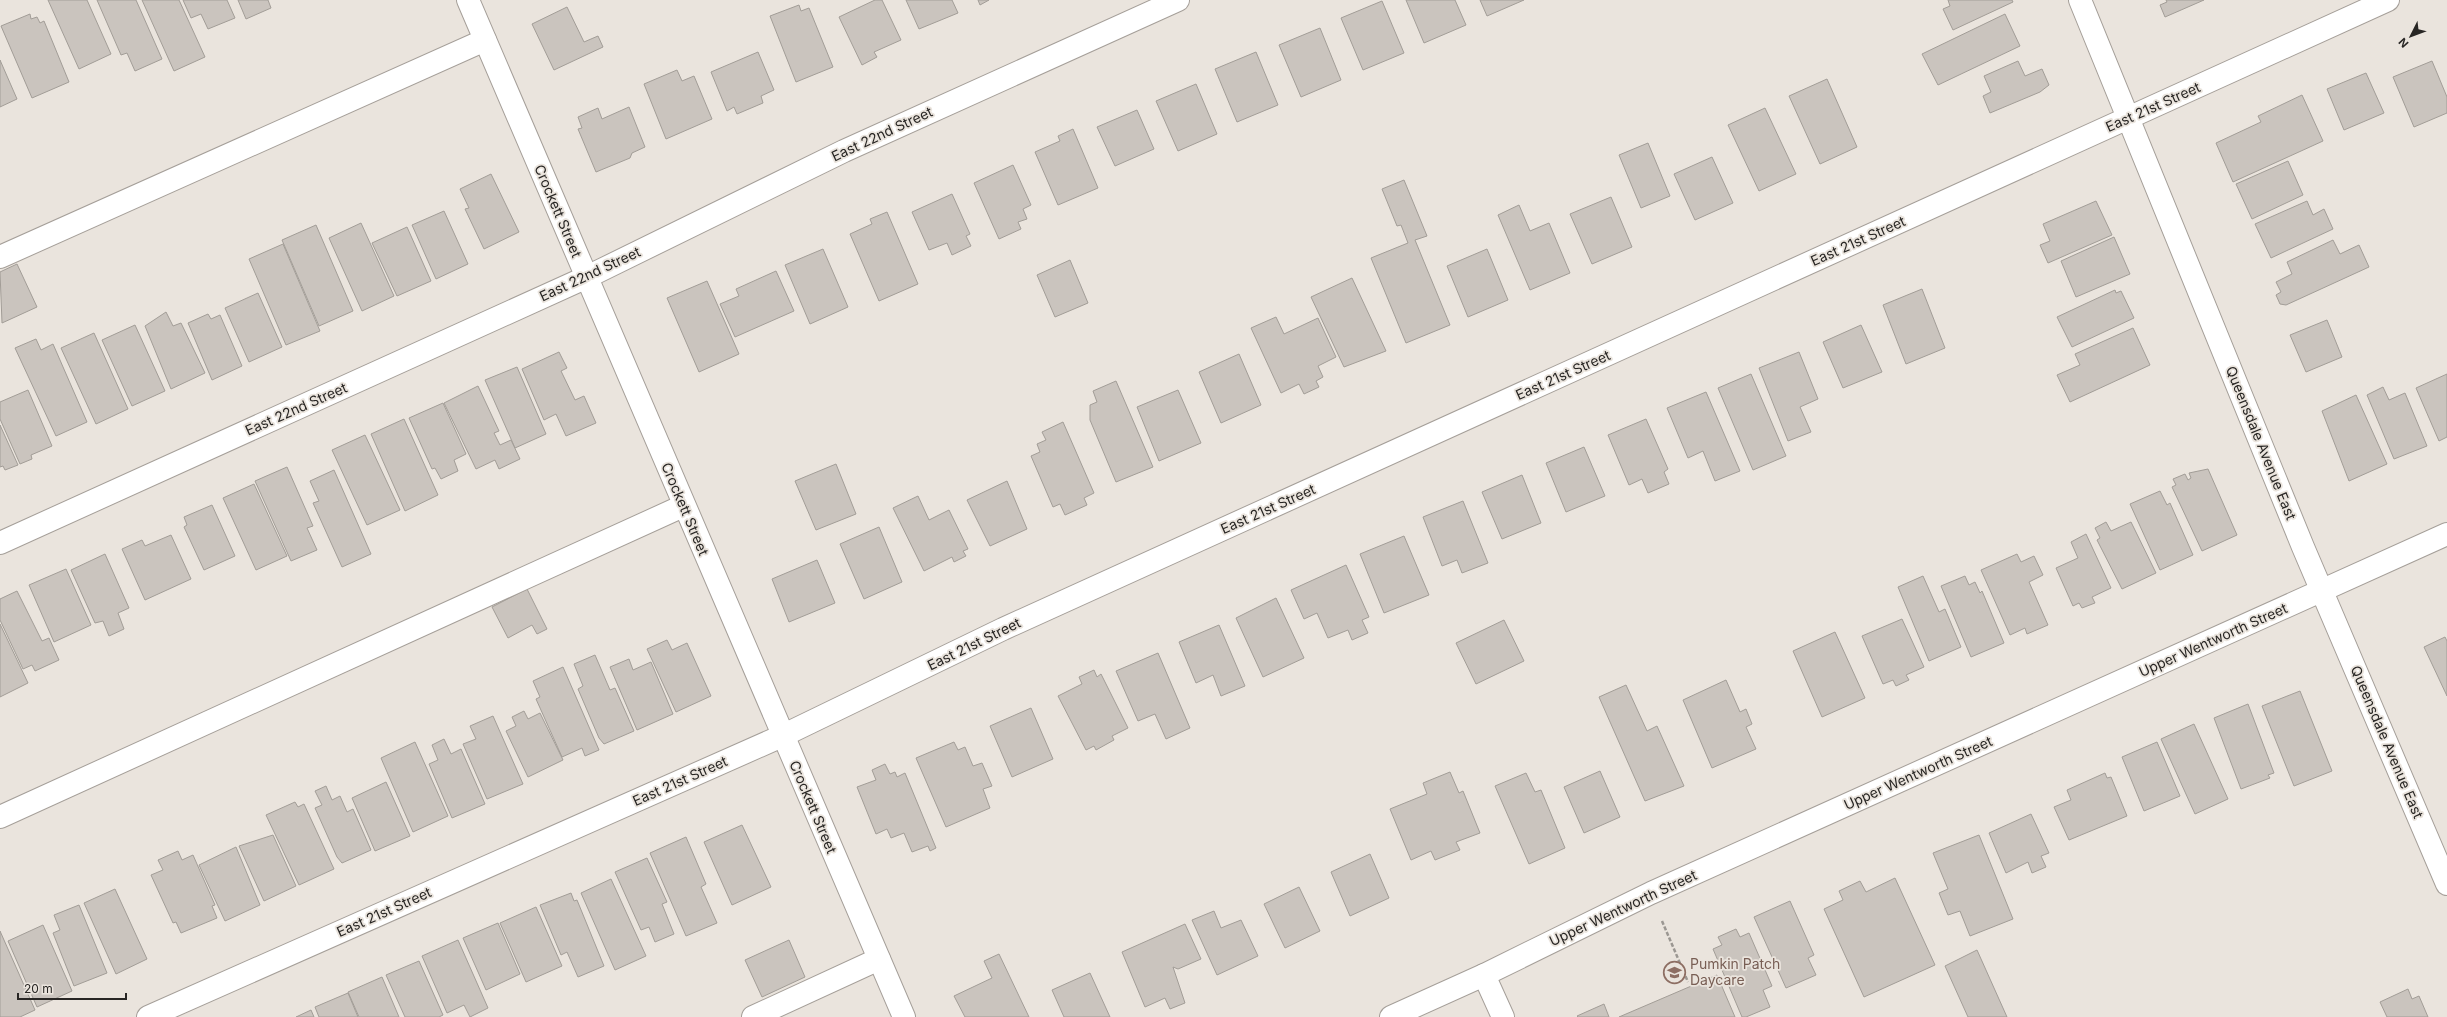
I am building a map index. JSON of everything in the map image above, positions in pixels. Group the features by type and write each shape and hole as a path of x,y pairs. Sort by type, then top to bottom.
{"street":[{"name":"Crockett Street","path":"468,0 683,506 904,1017"},
{"name":"East 22nd Street","path":"0,543 587,277 844,151 1178,0"},
{"name":"Queensdale Avenue East","path":"2080,0 2322,591 2447,884"},
{"name":"East 21st Street","path":"148,1017 782,736 1003,629 2388,0"},
{"path":"0,257 485,40"},
{"path":"0,817 683,506"},
{"name":"Upper Wentworth Street","path":"1391,1017 1484,975 1651,894 2447,534"},
{"path":"753,1017 879,959"},
{"path":"1484,975 1503,1017"}],"path":[{"path":"1651,894 1688,982"}],"building":[{"path":"48,0 87,0 111,54 79,69"},
{"path":"97,0 136,0 162,59 135,71 127,53 121,55"},
{"path":"142,0 179,0 205,57 174,71"},
{"path":"183,0 227,0 235,18 208,29 201,14 191,18"},
{"path":"238,0 268,0 271,8 246,19"},
{"path":"875,0 882,0 901,40 874,52 877,57 862,65 839,17"},
{"path":"906,0 952,0 958,13 919,29"},
{"path":"978,0 989,0 980,5"},
{"path":"1406,0 1455,0 1466,25 1424,43"},
{"path":"1480,0 1524,0 1487,16"},
{"path":"1948,0 2012,0 2013,2 1953,30 1943,9 1950,6"},
{"path":"2166,0 2204,0 2165,17 2160,5 2167,2"},
{"path":"1382,1 1404,53 1363,70 1341,18"},
{"path":"799,5 801,11 809,8 833,67 796,82 770,16"},
{"path":"567,7 584,42 598,36 603,47 554,70 532,24"},
{"path":"30,14 31,19 37,17 40,23 44,21 69,82 32,98 1,26"},
{"path":"2005,14 2020,46 1938,85 1922,54"},
{"path":"1320,28 1341,80 1301,97 1279,45"},
{"path":"758,52 774,90 761,96 763,103 737,114 734,107 727,111 711,72"},
{"path":"1256,52 1278,105 1237,122 1215,69"},
{"path":"0,60 17,99 0,107"},
{"path":"2018,61 2025,76 2042,69 2049,85 2040,92 1990,113 1983,96 1991,92 1984,76"},
{"path":"2432,61 2447,97 2447,113 2414,127 2393,77"},
{"path":"677,70 682,81 694,76 712,119 666,139 644,84"},
{"path":"2366,73 2384,113 2344,130 2327,89"},
{"path":"1827,79 1857,147 1820,164 1789,96"},
{"path":"1196,84 1217,134 1178,151 1156,101"},
{"path":"2302,95 2323,141 2233,182 2216,143 2261,122 2258,116"},
{"path":"629,107 645,147 632,153 630,158 596,172 578,129 582,128 578,117 598,108 602,119"},
{"path":"1765,108 1796,174 1759,191 1728,125"},
{"path":"1137,110 1154,149 1115,166 1097,127"},
{"path":"1073,129 1098,188 1058,205 1035,152 1060,141 1058,136"},
{"path":"1648,143 1670,196 1641,208 1619,155"},
{"path":"1712,157 1733,203 1695,220 1674,174"},
{"path":"2288,161 2303,195 2252,219 2236,184"},
{"path":"1013,165 1031,205 1023,209 1027,219 1018,222 1021,229 999,239 974,183"},
{"path":"491,174 519,232 484,249 465,209 469,208 460,189"},
{"path":"1404,180 1427,236 1415,240 1450,325 1406,343 1371,258 1408,243 1401,225 1397,226 1382,189"},
{"path":"952,194 970,234 966,236 971,246 952,255 947,243 929,250 912,212"},
{"path":"1611,197 1632,247 1592,264 1570,214"},
{"path":"2096,201 2112,235 2048,263 2040,245 2050,241 2043,224"},
{"path":"2307,201 2313,215 2324,209 2333,229 2271,258 2255,224"},
{"path":"1519,205 1530,231 1549,223 1570,273 1530,290 1498,215"},
{"path":"444,211 468,264 436,279 412,225"},
{"path":"887,212 918,284 879,301 850,234 872,224 870,219"},
{"path":"361,223 394,296 362,311 329,238"},
{"path":"316,225 353,311 319,326 282,240"},
{"path":"407,227 431,281 397,296 372,243"},
{"path":"2114,237 2130,274 2076,297 2061,261"},
{"path":"2333,240 2340,254 2359,245 2369,267 2286,305 2280,304 2276,295 2281,292 2276,282 2292,274 2287,262"},
{"path":"283,244 320,331 286,345 249,259"},
{"path":"823,249 848,307 810,324 785,265"},
{"path":"1487,249 1508,300 1468,317 1447,266"},
{"path":"1070,260 1088,303 1055,317 1037,275"},
{"path":"17,264 37,307 2,323 0,272"},
{"path":"776,271 794,311 735,337 720,304 739,296 736,289"},
{"path":"1352,278 1386,351 1344,367 1311,297"},
{"path":"707,281 739,354 699,372 667,298"},
{"path":"1922,289 1945,348 1906,364 1883,305"},
{"path":"2115,290 2116,293 2121,291 2134,318 2072,347 2057,317"},
{"path":"258,293 282,347 249,362 225,308"},
{"path":"166,312 173,326 181,323 205,373 171,389 145,326"},
{"path":"208,314 211,319 220,315 242,366 212,380 188,323"},
{"path":"1276,317 1284,334 1318,318 1336,357 1318,366 1323,377 1316,381 1319,387 1304,394 1299,384 1281,393 1251,328"},
{"path":"2327,320 2342,357 2306,372 2290,335"},
{"path":"135,325 165,391 132,406 102,340"},
{"path":"1861,325 1882,372 1843,388 1823,342"},
{"path":"2133,328 2150,365 2070,402 2057,375 2080,365 2075,354"},
{"path":"94,333 128,409 96,424 61,348"},
{"path":"36,339 41,350 53,344 87,422 56,436 15,348"},
{"path":"559,352 567,368 561,371 575,400 584,396 596,423 566,436 556,414 544,420 522,369"},
{"path":"1799,352 1818,399 1800,407 1811,432 1788,441 1759,368"},
{"path":"1239,354 1261,405 1221,423 1199,372"},
{"path":"517,367 546,434 515,448 485,380"},
{"path":"1751,374 1786,456 1753,470 1718,388"},
{"path":"2447,374 2447,437 2439,441 2416,388"},
{"path":"1116,381 1153,467 1116,482 1090,420 1090,405 1097,402 1093,391"},
{"path":"478,386 499,431 494,433 500,445 511,440 520,459 499,469 495,460 476,469 444,403"},
{"path":"2383,387 2389,400 2405,393 2427,446 2394,459 2367,395"},
{"path":"28,390 52,446 31,455 32,459 20,464 0,419 0,402"},
{"path":"1178,390 1201,443 1159,461 1137,407"},
{"path":"1706,392 1740,471 1715,481 1703,451 1688,458 1667,408"},
{"path":"2356,395 2387,464 2349,481 2322,411"},
{"path":"443,403 466,454 454,460 458,471 441,479 435,468 432,469 409,418"},
{"path":"404,419 438,495 405,511 371,434"},
{"path":"1646,419 1668,469 1664,472 1669,484 1648,493 1642,479 1629,485 1608,435"},
{"path":"1063,422 1094,493 1084,498 1087,505 1065,515 1060,504 1053,507 1031,456 1040,452 1037,444 1046,440 1042,432"},
{"path":"0,425 18,465 5,470 3,466 0,467"},
{"path":"365,435 400,510 367,525 332,450"},
{"path":"1584,447 1605,496 1566,512 1546,463"},
{"path":"836,464 856,514 816,530 795,481"},
{"path":"287,467 313,526 307,528 317,550 291,561 255,481"},
{"path":"2208,469 2237,535 2202,551 2172,487 2176,485 2173,479 2185,474 2188,480 2191,478 2189,473"},
{"path":"334,470 371,554 342,567 313,503 319,501 310,481"},
{"path":"1522,475 1541,523 1502,539 1482,492"},
{"path":"1007,481 1027,529 990,546 967,500"},
{"path":"254,484 287,556 256,570 223,498"},
{"path":"2160,491 2167,505 2170,503 2193,555 2160,570 2130,504"},
{"path":"918,496 929,520 949,510 968,549 963,551 966,556 954,562 952,557 924,571 893,508"},
{"path":"1463,501 1488,563 1462,573 1457,560 1442,566 1423,517"},
{"path":"212,505 235,556 204,570 184,527 187,525 184,517"},
{"path":"2106,522 2111,531 2131,522 2156,573 2122,589 2097,540 2100,538 2095,528"},
{"path":"879,527 902,582 864,599 840,544"},
{"path":"2086,534 2111,588 2092,597 2095,603 2082,608 2079,603 2073,606 2056,568 2078,558 2071,542"},
{"path":"171,535 191,579 145,600 122,549 142,540 145,546"},
{"path":"1404,536 1429,595 1384,613 1360,554"},
{"path":"105,554 129,608 118,613 124,629 109,636 103,621 95,623 71,570"},
{"path":"2017,554 2021,562 2034,556 2043,575 2029,582 2048,625 2027,634 2025,628 2010,635 1981,570"},
{"path":"817,560 835,603 789,622 772,579"},
{"path":"1346,565 1369,617 1362,620 1368,633 1352,640 1348,630 1328,638 1317,613 1304,619 1291,590"},
{"path":"66,569 91,625 54,642 29,585"},
{"path":"1923,576 1939,612 1945,609 1961,647 1929,661 1898,587"},
{"path":"1965,576 1969,585 1975,582 1980,593 1982,591 2004,643 1971,657 1941,586"},
{"path":"527,589 547,629 537,634 532,625 508,638 492,607"},
{"path":"17,591 42,641 49,638 59,660 35,671 32,665 23,669 0,620 0,599"},
{"path":"1276,598 1304,658 1263,677 1236,618"},
{"path":"1902,619 1924,667 1906,675 1909,680 1896,686 1893,680 1883,684 1862,636"},
{"path":"1504,620 1524,661 1476,684 1456,643"},
{"path":"0,624 28,683 0,697"},
{"path":"1219,625 1245,686 1221,696 1213,675 1196,683 1179,642"},
{"path":"1835,632 1865,698 1822,717 1793,651"},
{"path":"2445,637 2447,641 2447,696 2424,647"},
{"path":"667,640 672,650 687,643 711,696 676,712 647,649"},
{"path":"1158,653 1190,728 1166,739 1155,714 1138,721 1116,671"},
{"path":"595,655 610,690 615,688 634,731 604,744 599,738 578,689 583,686 574,664"},
{"path":"629,659 633,670 651,662 673,714 637,730 610,667"},
{"path":"563,667 599,750 585,756 582,748 562,757 536,699 540,697 533,681"},
{"path":"1094,670 1097,677 1101,674 1128,728 1112,736 1114,740 1096,750 1094,746 1086,750 1058,696 1082,684 1079,677"},
{"path":"1726,680 1740,712 1746,709 1752,724 1746,727 1756,749 1712,768 1683,700"},
{"path":"1626,685 1647,731 1657,726 1684,786 1645,801 1599,697"},
{"path":"2300,691 2332,771 2294,786 2262,706"},
{"path":"2248,704 2274,773 2268,775 2270,778 2241,789 2214,718"},
{"path":"1031,708 1053,759 1012,777 990,726"},
{"path":"524,711 528,719 540,713 563,760 528,777 506,731 516,726 512,717"},
{"path":"493,716 523,784 487,799 463,744 476,739 470,726"},
{"path":"2194,724 2228,799 2195,814 2161,739"},
{"path":"444,739 451,754 461,749 485,804 452,818 429,764 438,760 432,745"},
{"path":"415,742 448,816 413,832 381,758"},
{"path":"954,742 958,750 965,747 973,766 982,763 992,786 983,789 990,808 946,827 916,758"},
{"path":"2157,742 2180,796 2144,811 2122,757"},
{"path":"885,764 890,774 895,772 897,777 905,773 936,848 930,851 928,846 912,852 904,833 891,838 887,829 876,834 857,787 876,780 872,770"},
{"path":"1600,771 1620,817 1584,833 1564,787"},
{"path":"1450,772 1459,793 1463,791 1480,833 1456,842 1460,850 1435,860 1431,851 1411,860 1390,809 1427,794 1423,783"},
{"path":"1526,773 1535,792 1541,790 1565,848 1529,864 1495,786"},
{"path":"2105,773 2107,778 2111,777 2127,816 2069,840 2054,807 2071,800 2067,790"},
{"path":"386,782 410,836 375,851 352,798"},
{"path":"326,786 332,800 340,796 347,812 353,809 371,850 342,863 337,857 315,808 322,805 315,791"},
{"path":"295,802 298,807 304,804 334,869 299,885 266,815"},
{"path":"2031,814 2049,853 2041,856 2046,867 2032,873 2028,862 2006,873 1989,833"},
{"path":"742,825 771,887 732,905 704,842"},
{"path":"273,835 296,886 264,901 239,846"},
{"path":"1979,835 2013,919 1970,936 1960,911 1948,915 1939,893 1948,889 1933,853"},
{"path":"686,837 706,884 701,887 717,923 686,936 650,853"},
{"path":"236,847 260,905 225,921 199,865"},
{"path":"178,851 182,860 193,855 215,905 212,906 217,918 181,933 176,922 173,923 151,875 163,870 158,860"},
{"path":"1370,854 1389,898 1350,916 1331,872"},
{"path":"647,858 667,902 662,904 674,934 655,942 649,927 641,930 615,872"},
{"path":"1895,878 1935,965 1864,997 1824,909 1843,900 1839,891 1860,881 1866,892"},
{"path":"611,879 646,956 615,970 581,893"},
{"path":"1299,887 1320,931 1285,948 1264,904"},
{"path":"115,889 147,959 116,974 84,903"},
{"path":"571,893 574,901 577,900 604,966 578,977 567,952 561,955 540,905"},
{"path":"1790,901 1814,955 1808,958 1816,975 1786,988 1754,917"},
{"path":"79,905 107,973 74,986 53,933 60,930 54,915"},
{"path":"536,907 562,966 526,982 500,923"},
{"path":"1214,911 1221,928 1241,920 1258,956 1217,975 1192,920"},
{"path":"498,923 520,974 486,990 463,938"},
{"path":"1185,924 1201,959 1178,969 1173,967 1185,1003 1170,1009 1165,998 1145,1007 1122,952"},
{"path":"43,925 72,991 37,1007 8,941"},
{"path":"1736,929 1740,937 1749,933 1772,986 1763,990 1770,1007 1746,1017 1742,1017 1713,949 1722,945 1718,937"},
{"path":"0,931 35,1010 20,1017 0,1017"},
{"path":"458,940 488,1008 470,1017 464,1005 447,1013 422,956"},
{"path":"789,940 805,977 762,997 745,960"},
{"path":"1977,950 2007,1017 1968,1017 1945,966"},
{"path":"999,954 1029,1017 965,1017 954,996 992,978 984,961"},
{"path":"419,961 443,1015 439,1017 405,1017 386,975"},
{"path":"1090,973 1110,1017 1064,1017 1052,990"},
{"path":"1717,975 1735,1017 1619,1017"},
{"path":"382,977 399,1017 359,1017 348,992"},
{"path":"2408,989 2412,999 2419,996 2428,1017 2387,1017 2380,1002"},
{"path":"348,993 358,1017 319,1017 315,1007"},
{"path":"1604,1004 1609,1017 1577,1016"},
{"path":"311,1010 314,1017 296,1017"}],"place":[{"name":"Pumkin Patch Daycare","path":"1674,972"}]}
